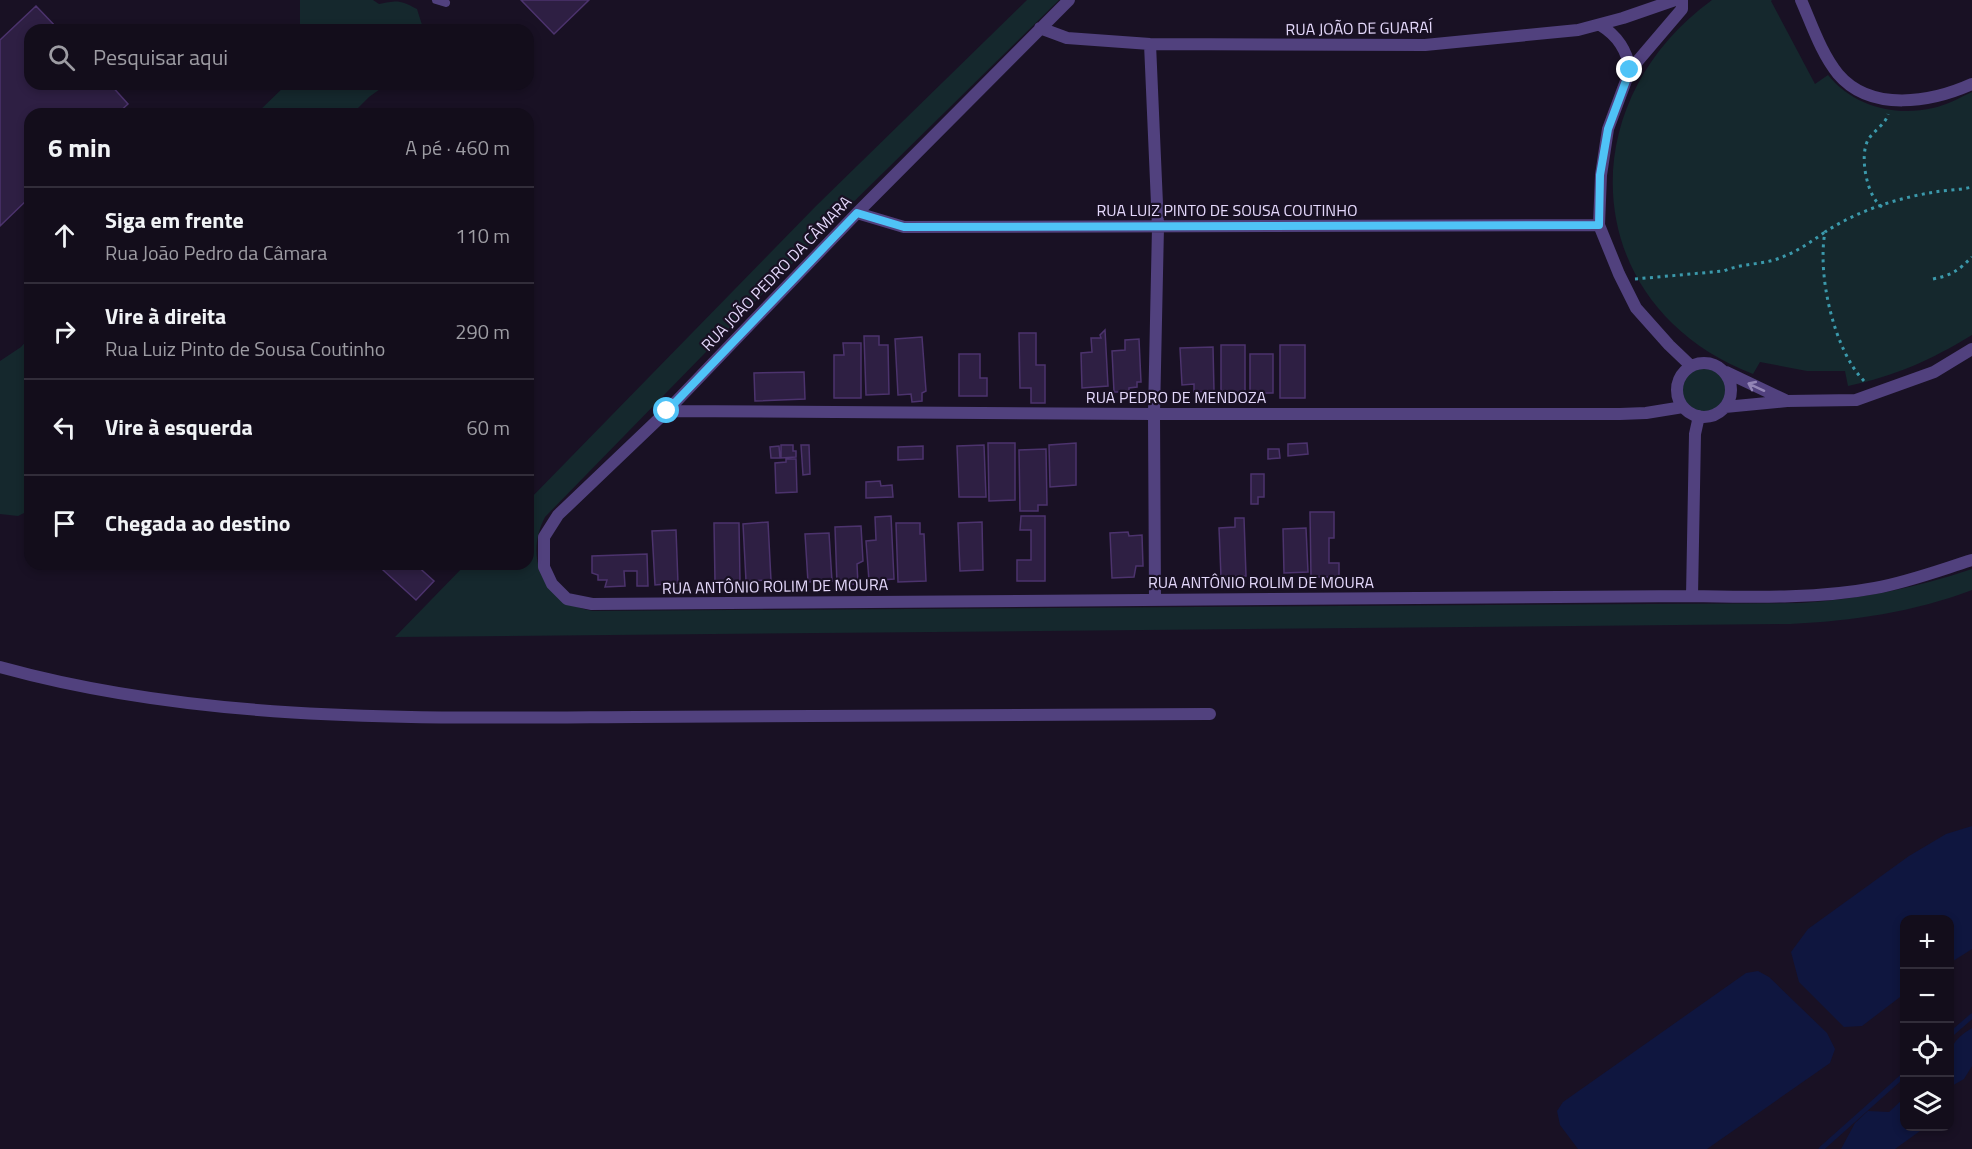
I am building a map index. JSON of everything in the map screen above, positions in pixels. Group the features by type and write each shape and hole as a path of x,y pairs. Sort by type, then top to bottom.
{"street":[{"name":"RUA JOÃO PEDRO DA CÂMARA","path":"552,584 544,567 544,537 558,515 667,411 857,213 1069,0"},
{"name":"RUA JOÃO DE GUARAÍ","path":"1040,28 1067,38 1150,44 1425,45 1568,32 1600,25 1675,0"},
{"path":"1682,0 1682,9 1630,70 1608,129 1600,175 1599,225 1636,308 1691,366"},
{"path":"1801,0 1820,46 1839,75 1858,92 1882,99 1910,101 1955,91 1972,84"},
{"path":"1600,25 1621,43 1626,51 1630,70"},
{"path":"1150,44 1158,227 1154,414 1155,599"},
{"name":"RUA LUIZ PINTO DE SOUSA COUTINHO","path":"857,213 904,227 1599,225"},
{"path":"1725,407 1786,401 1856,400 1934,372 1972,349"},
{"path":"1726,372 1732,390 1730,399 1718,414 1709,417 1699,416 1683,407 1677,389 1679,380 1684,371 1700,363 1719,366 1726,372 1786,401"},
{"name":"RUA PEDRO DE MENDOZA","path":"667,411 1620,414 1646,413 1683,407"},
{"path":"1692,596 1695,434 1699,416"},
{"name":"RUA ANTÔNIO ROLIM DE MOURA","path":"552,584 567,599 592,604 1770,597 1874,588 1972,560"},
{"path":"0,667 31,676 111,692 206,705 326,714 462,718 1210,714"}],"lane":[{"path":"436,0 446,3"}],"path":[{"path":"1882,207 1875,202 1872,193 1865,170 1864,149 1869,138 1887,120 1890,100"},
{"path":"1622,281 1724,271 1733,267 1778,259 1799,249 1842,221 1920,195 1972,187"},
{"path":"1826,232 1825,283 1840,344 1854,371 1876,393"},
{"path":"1933,279 1949,276 1959,270 1972,256"}],"green space":[{"path":"300,0 373,0 379,4 403,2 417,9 422,24 300,24"},
{"path":"1027,0 1059,0 828,227 545,517 536,549 538,564 551,590 562,599 576,607 593,611 1801,603 1888,592 1972,569 1972,590 1905,610 1836,621 1790,624 395,637 460,570 534,570 534,495 816,206"},
{"path":"1712,0 1772,0 1815,84 1828,75 1850,94 1876,106 1904,111 1933,108 1972,92 1972,335 1912,366 1848,386 1845,371 1807,371 1760,362 1753,374 1696,343 1654,302 1626,254 1614,202 1616,147 1633,93 1665,44"},
{"path":"281,90 379,90 358,108 262,108"},
{"path":"24,344 24,513 18,516 0,514 0,361"},
{"path":"1704,368 1719,375 1726,390 1719,405 1704,412 1689,405 1682,390 1689,375"}],"shaded area":[{"path":"1972,826 1972,949 1954,960 1954,915 1900,915 1900,997 1862,1026 1844,1027 1799,982 1791,952 1808,929 1909,856 1946,834"},
{"path":"1758,971 1769,977 1827,1033 1835,1049 1830,1063 1707,1149 1578,1149 1560,1125 1557,1111 1563,1102 1746,973"},
{"path":"1972,1028 1972,1066 1964,1079 1954,1085 1954,1044"},
{"path":"1900,1102 1900,1131 1920,1131 1895,1149 1841,1149 1855,1123 1868,1111 1889,1112"}],"building":[{"path":"521,0 589,0 554,34"},
{"path":"36,6 53,24 24,24 24,90 115,90 128,104 124,108 24,108 24,203 0,226 0,40"},
{"path":"1105,330 1108,386 1082,388 1081,353 1092,352 1091,338 1101,338 1100,335"},
{"path":"1019,333 1036,333 1036,365 1045,365 1045,403 1031,403 1031,388 1020,388"},
{"path":"864,336 879,336 879,345 888,345 889,394 866,395"},
{"path":"922,337 926,391 922,393 922,401 912,402 911,394 898,395 895,339"},
{"path":"1139,339 1141,382 1137,382 1137,387 1129,388 1129,392 1114,392 1112,351 1125,350 1125,340"},
{"path":"843,343 861,343 861,398 834,398 834,355 844,355"},
{"path":"1221,345 1245,345 1245,394 1221,394"},
{"path":"1280,345 1305,345 1305,398 1280,398"},
{"path":"1213,347 1214,391 1194,392 1194,384 1182,385 1180,348"},
{"path":"959,354 980,354 980,378 987,378 987,396 959,396"},
{"path":"1250,354 1273,354 1273,393 1250,393"},
{"path":"804,372 805,399 755,401 754,373"},
{"path":"988,443 1015,443 1015,500 989,501"},
{"path":"1076,443 1076,485 1050,487 1049,445"},
{"path":"1307,443 1308,454 1288,456 1288,444"},
{"path":"781,445 793,445 796,457 781,458"},
{"path":"801,445 809,445 810,474 803,475"},
{"path":"984,445 986,497 959,497 957,446"},
{"path":"779,446 780,458 771,458 770,447"},
{"path":"923,446 923,459 898,460 898,447"},
{"path":"1046,449 1047,505 1038,505 1038,511 1020,511 1019,450"},
{"path":"1268,449 1279,449 1280,458 1268,459"},
{"path":"786,459 796,459 797,492 776,493 775,463 786,462"},
{"path":"1251,474 1264,474 1264,497 1258,497 1258,504 1251,504"},
{"path":"880,481 881,486 892,485 893,497 866,498 866,482"},
{"path":"1310,512 1334,512 1334,538 1329,538 1329,563 1339,563 1339,577 1311,577"},
{"path":"891,516 894,579 869,581 866,541 876,540 875,517"},
{"path":"1021,516 1045,516 1045,581 1017,581 1017,560 1031,560 1031,530 1020,530"},
{"path":"1235,518 1244,518 1246,576 1221,577 1219,528 1235,527"},
{"path":"768,522 771,580 746,581 743,524"},
{"path":"982,522 983,570 960,571 958,523"},
{"path":"714,523 739,523 740,581 715,581"},
{"path":"896,523 920,523 920,534 924,534 926,581 898,582"},
{"path":"861,526 863,561 857,564 858,584 837,585 835,527"},
{"path":"1306,528 1308,572 1284,573 1283,529"},
{"path":"676,530 678,583 655,585 652,531"},
{"path":"1128,532 1129,536 1142,535 1143,566 1136,566 1134,577 1112,578 1110,533"},
{"path":"829,533 832,581 808,582 805,534"},
{"path":"647,554 648,586 637,586 637,571 624,571 625,586 605,587 607,580 598,580 598,575 592,573 592,556"},
{"path":"383,570 422,570 434,581 416,600"}],"waterway":[{"path":"1954,1032 1972,1016"},
{"path":"1821,1149 1902,1077"}],"route":[{"path":"667,411 857,213 904,227 1599,225 1600,175 1608,129 1630,70"}]}
